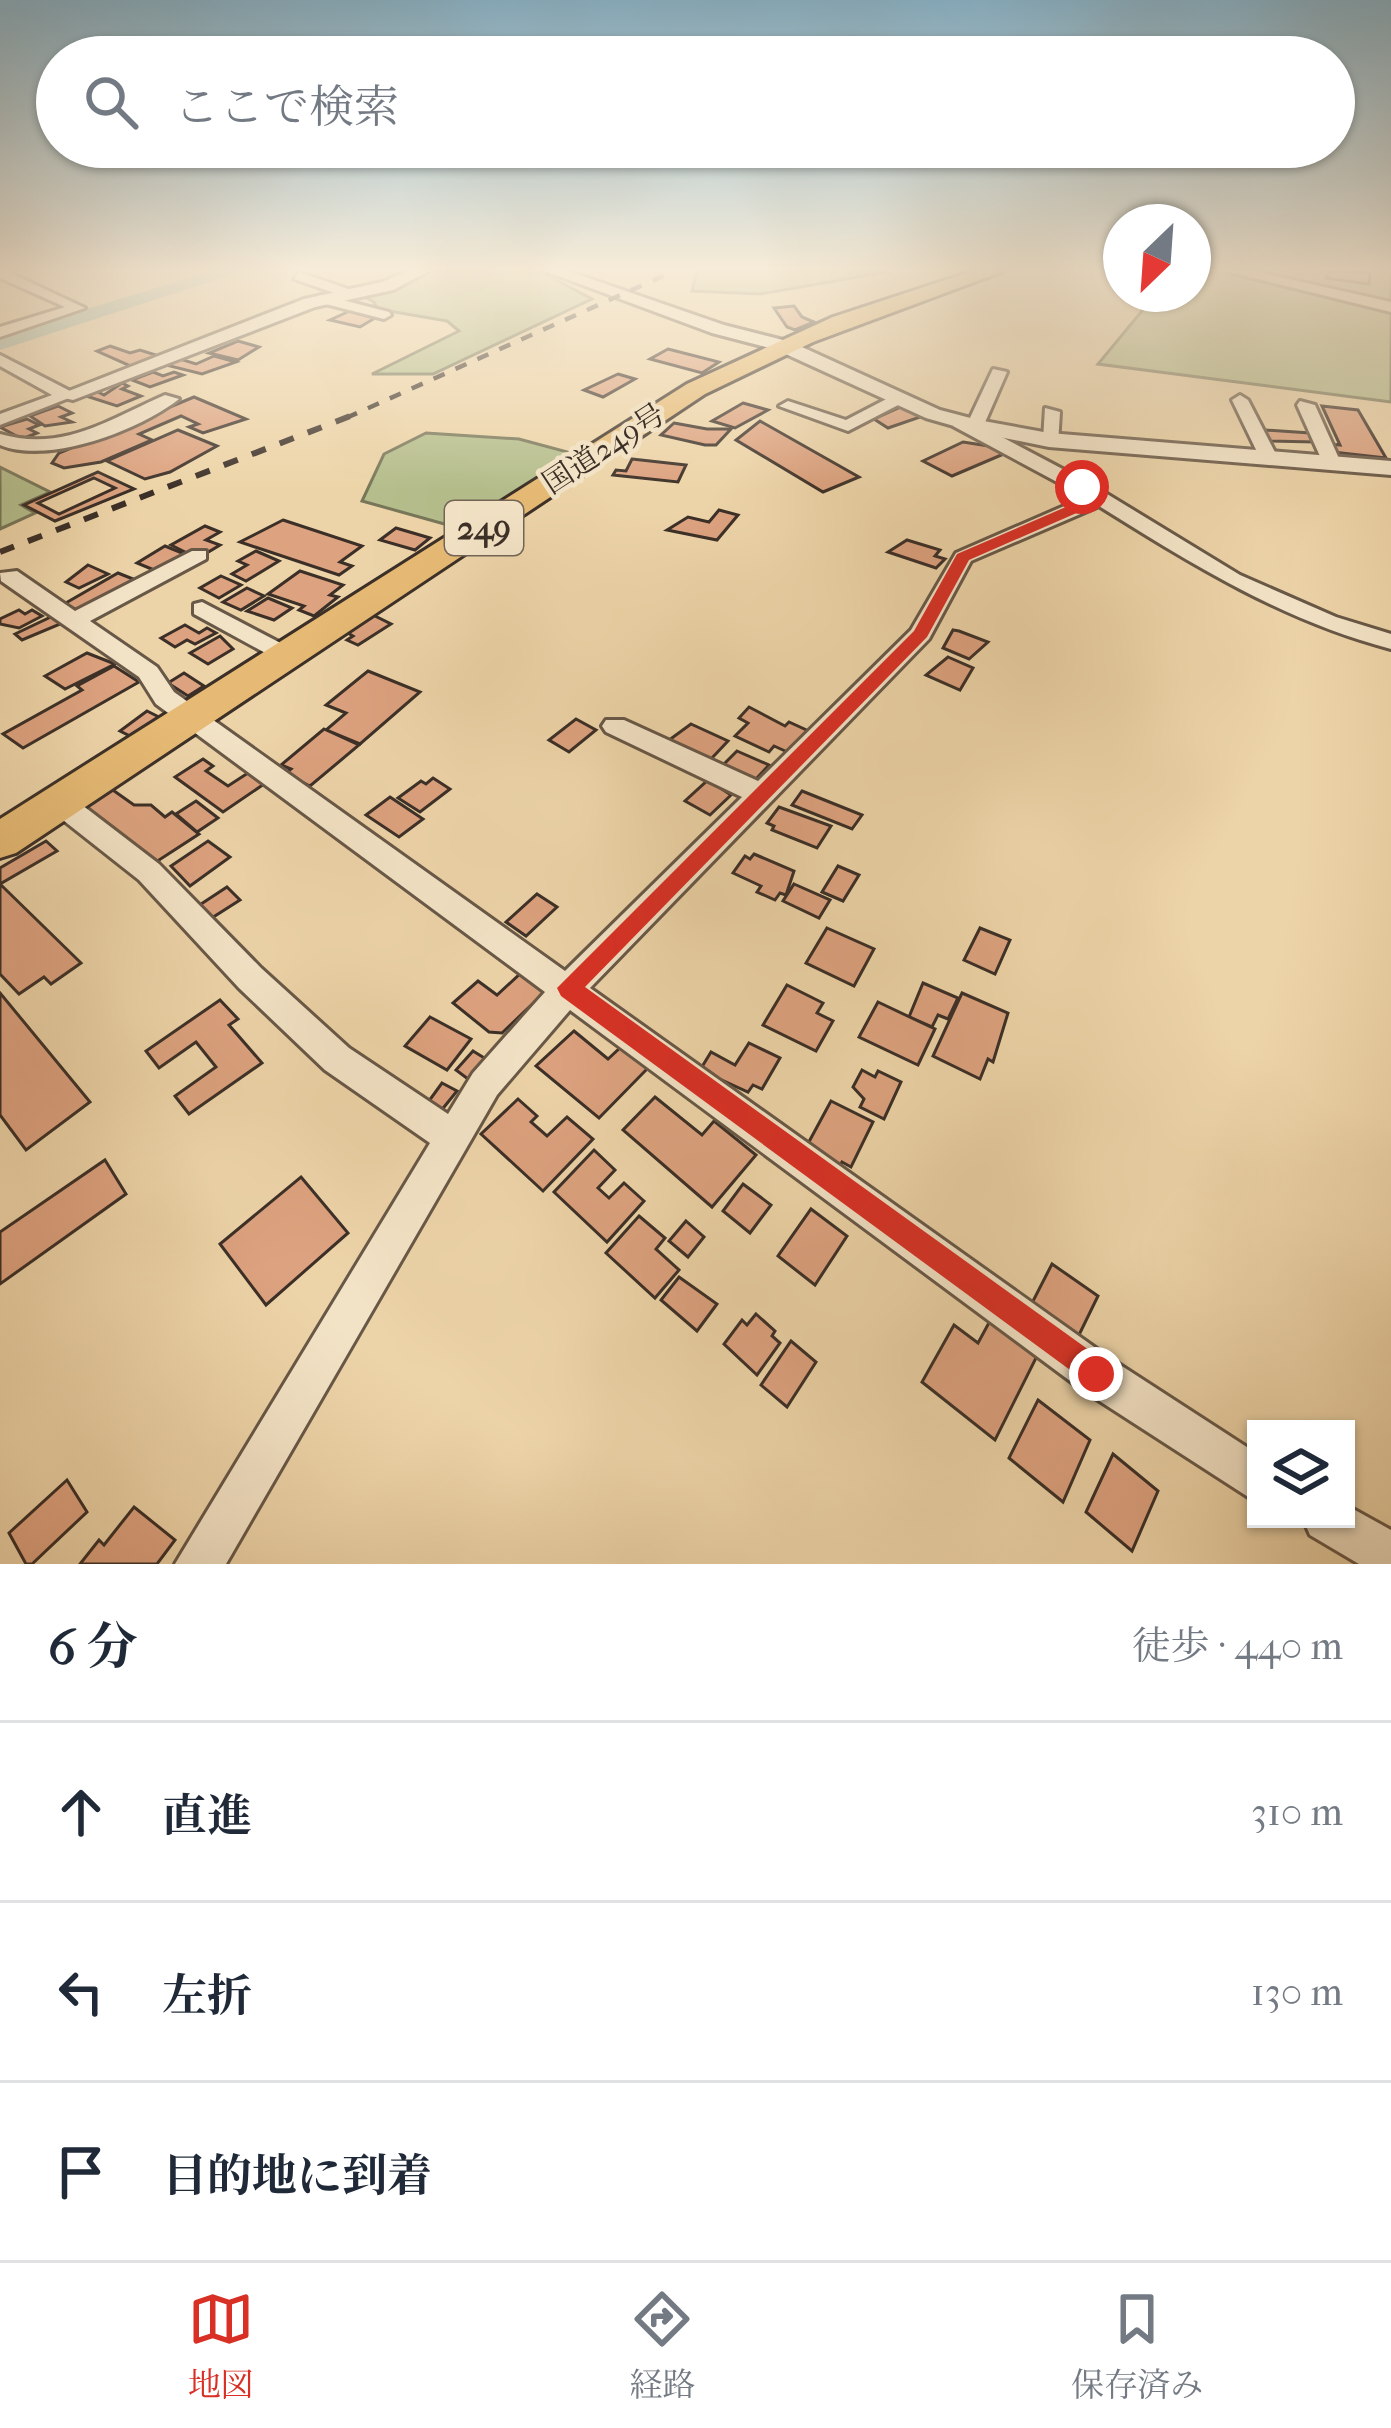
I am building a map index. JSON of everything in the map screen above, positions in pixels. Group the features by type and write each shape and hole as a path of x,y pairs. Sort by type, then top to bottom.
{"highway":[{"name":"国道249号","path":"0,841 696,389 777,345"}],"street":[{"path":"0,420 203,344"},
{"path":"774,344 967,424 1100,498 1232,580 1328,622 1391,642"},
{"path":"0,361 65,396"},
{"path":"967,424 999,372"},
{"path":"788,406 848,426 898,398"},
{"path":"0,440 11,447 45,451 171,400"},
{"path":"1240,400 1269,458"},
{"path":"1306,405 1332,463"},
{"path":"1051,412 1052,440"},
{"path":"967,424 1052,440 1391,467"},
{"path":"199,1564 485,1084 569,988 921,634 963,557 1100,498"},
{"path":"74,621 199,555"},
{"path":"10,576 148,672 165,698 1096,1374 1247,1473"},
{"path":"202,609 286,656"},
{"path":"616,726 763,795"},
{"path":"59,802 148,872 250,978 337,1059 450,1136"},
{"path":"1342,1528 1391,1556"}],"green space":[{"path":"433,344 497,344 433,374 372,374"},
{"path":"1115,344 1391,344 1391,402 1098,364"},
{"path":"426,433 519,439 575,454 466,530 362,501 384,454"},
{"path":"0,467 50,492 21,505 35,513 0,529"}],"building":[{"path":"231,344 259,347 238,360 209,353"},
{"path":"110,346 159,356 133,367 97,351"},
{"path":"668,349 719,362 702,373 650,359"},
{"path":"214,356 236,362 202,374 162,364 180,359 196,364"},
{"path":"153,372 183,375 150,387 132,380"},
{"path":"618,374 635,379 603,397 584,390"},
{"path":"122,383 128,386 122,389 141,396 117,406 80,394 92,389 104,395"},
{"path":"194,397 246,419 203,433 189,427 198,424 181,416 139,434 152,440 101,462 64,468 52,463 59,453"},
{"path":"743,403 768,410 735,428 712,421"},
{"path":"58,406 72,413 61,417 72,422 45,426 30,416"},
{"path":"903,406 926,415 888,428 874,419"},
{"path":"1322,406 1358,410 1386,458 1333,452 1329,444 1340,445"},
{"path":"27,419 39,425 29,429 37,433 22,439 0,427"},
{"path":"760,421 859,477 823,492 736,440"},
{"path":"674,423 731,429 716,445 705,445 661,435"},
{"path":"178,430 217,446 170,472 145,479 107,461"},
{"path":"1265,430 1310,433 1314,442 1269,441"},
{"path":"963,442 1006,453 952,476 923,461"},
{"path":"632,459 686,465 678,482 613,475 616,470 626,471"},
{"path":"98,472 134,489 55,521 24,505","holes":["94,478 115,488 59,514 38,503"]},
{"path":"719,510 738,515 717,540 667,530 688,517 709,522"},
{"path":"283,520 362,546 340,562 352,566 339,575 240,542"},
{"path":"205,526 220,532 206,540 220,545 205,554 191,555 171,545"},
{"path":"396,528 430,538 415,550 380,540"},
{"path":"907,540 940,550 935,556 945,559 936,568 888,552"},
{"path":"165,546 187,555 154,570 137,563"},
{"path":"256,551 279,561 246,581 232,574 247,565 238,561"},
{"path":"88,565 108,574 79,588 66,582"},
{"path":"300,571 343,585 330,595 338,597 314,616 299,610 304,606 268,594"},
{"path":"118,573 138,581 80,611 64,604"},
{"path":"221,576 241,585 219,598 200,588"},
{"path":"247,588 264,596 241,610 223,602"},
{"path":"268,598 292,608 274,620 247,611"},
{"path":"19,610 42,616 19,628 0,624 0,619"},
{"path":"55,615 65,622 22,640 15,634"},
{"path":"373,615 391,624 358,645 347,640 353,636 346,632"},
{"path":"185,625 199,633 207,628 216,633 195,644 187,640 175,647 161,638"},
{"path":"953,630 988,642 969,659 943,648"},
{"path":"220,636 233,649 208,664 190,653"},
{"path":"87,653 115,664 65,689 45,676"},
{"path":"948,657 973,668 960,690 926,675"},
{"path":"114,666 139,682 23,748 3,734 82,690 77,686"},
{"path":"368,671 420,692 360,744 326,730 346,713 326,705"},
{"path":"184,673 204,686 188,696 168,683"},
{"path":"749,707 785,726 789,722 813,733 794,755 774,746 769,752 735,736 748,723 739,718"},
{"path":"147,711 163,719 132,737 120,731"},
{"path":"576,719 596,730 569,752 549,740"},
{"path":"691,724 728,741 711,759 665,743"},
{"path":"324,729 359,745 310,786 285,774 291,769 281,765"},
{"path":"737,751 769,765 756,779 746,780 720,768"},
{"path":"203,759 213,766 206,771 228,786 251,771 267,782 223,812 175,777"},
{"path":"433,778 450,789 420,812 398,798 421,781 426,784"},
{"path":"708,780 731,795 710,815 685,801"},
{"path":"110,788 134,805 151,805 165,817 172,812 199,834 156,862 82,805"},
{"path":"802,791 862,815 852,829 792,805"},
{"path":"390,797 423,819 399,837 366,815"},
{"path":"196,801 218,818 197,832 176,814"},
{"path":"779,807 831,826 817,848 772,830 774,826 767,823"},
{"path":"46,841 57,851 0,884 0,868"},
{"path":"208,841 230,857 190,886 171,866"},
{"path":"754,854 794,871 786,895 780,893 775,900 757,892 761,886 733,873 745,856 750,859"},
{"path":"838,866 859,875 843,901 822,892"},
{"path":"0,884 81,963 51,984 44,977 19,994 0,974"},
{"path":"794,884 830,900 819,918 783,901"},
{"path":"227,887 240,900 207,921 195,908"},
{"path":"537,894 557,907 526,936 506,922"},
{"path":"827,928 874,949 854,986 806,963"},
{"path":"980,928 1010,940 995,974 964,960"},
{"path":"521,973 546,991 502,1033 489,1032 453,1003 478,981 497,995"},
{"path":"923,983 958,998 948,1019 938,1015 932,1027 909,1017"},
{"path":"787,985 823,1003 817,1013 833,1021 816,1051 763,1025"},
{"path":"0,993 90,1102 26,1150 0,1115"},
{"path":"962,993 1008,1013 993,1062 988,1059 980,1079 933,1056"},
{"path":"220,1000 238,1019 229,1025 262,1063 189,1114 175,1096 216,1067 196,1042 159,1068 146,1051"},
{"path":"878,1002 935,1029 918,1065 859,1037"},
{"path":"430,1017 471,1039 447,1070 405,1046"},
{"path":"574,1031 608,1059 621,1047 648,1068 599,1118 536,1066"},
{"path":"749,1043 780,1058 762,1089 753,1085 748,1092 700,1070 711,1052 735,1065"},
{"path":"473,1051 486,1059 468,1079 456,1070"},
{"path":"862,1070 875,1077 878,1071 901,1082 884,1119 860,1107 864,1099 853,1087"},
{"path":"442,1083 457,1091 440,1112 426,1105"},
{"path":"655,1097 702,1135 714,1121 756,1155 712,1207 623,1130"},
{"path":"518,1099 537,1116 531,1122 547,1136 567,1117 593,1139 543,1191 481,1134"},
{"path":"831,1101 873,1122 851,1167 842,1162 838,1169 804,1151"},
{"path":"594,1150 615,1170 598,1188 609,1198 624,1183 644,1201 607,1242 554,1192"},
{"path":"105,1160 126,1194 0,1284 0,1232"},
{"path":"301,1177 348,1233 266,1305 220,1244"},
{"path":"743,1184 771,1205 750,1233 723,1211"},
{"path":"811,1209 847,1236 815,1285 778,1256"},
{"path":"639,1216 665,1238 656,1249 679,1270 655,1298 606,1253"},
{"path":"686,1221 704,1237 688,1257 669,1241"},
{"path":"1052,1264 1098,1296 1078,1337 1032,1303"},
{"path":"679,1277 717,1304 697,1331 661,1300"},
{"path":"756,1314 775,1331 772,1336 780,1343 757,1375 724,1344 742,1320 747,1325"},
{"path":"991,1319 1038,1354 995,1440 922,1382 954,1325 978,1343"},
{"path":"791,1341 816,1362 787,1407 761,1385"},
{"path":"1038,1400 1090,1440 1063,1502 1009,1458"},
{"path":"1113,1454 1158,1491 1132,1551 1086,1512"},
{"path":"67,1480 87,1512 32,1564 26,1564 9,1533"},
{"path":"134,1507 175,1540 157,1564 80,1564 99,1540 104,1545"}],"railway":[{"path":"351,416 511,344"},
{"path":"0,552 351,416"},
{"path":"346,418 351,416"}],"route":[{"path":"1082,487 1100,498 963,557 921,634 569,988 1096,1374"}]}
